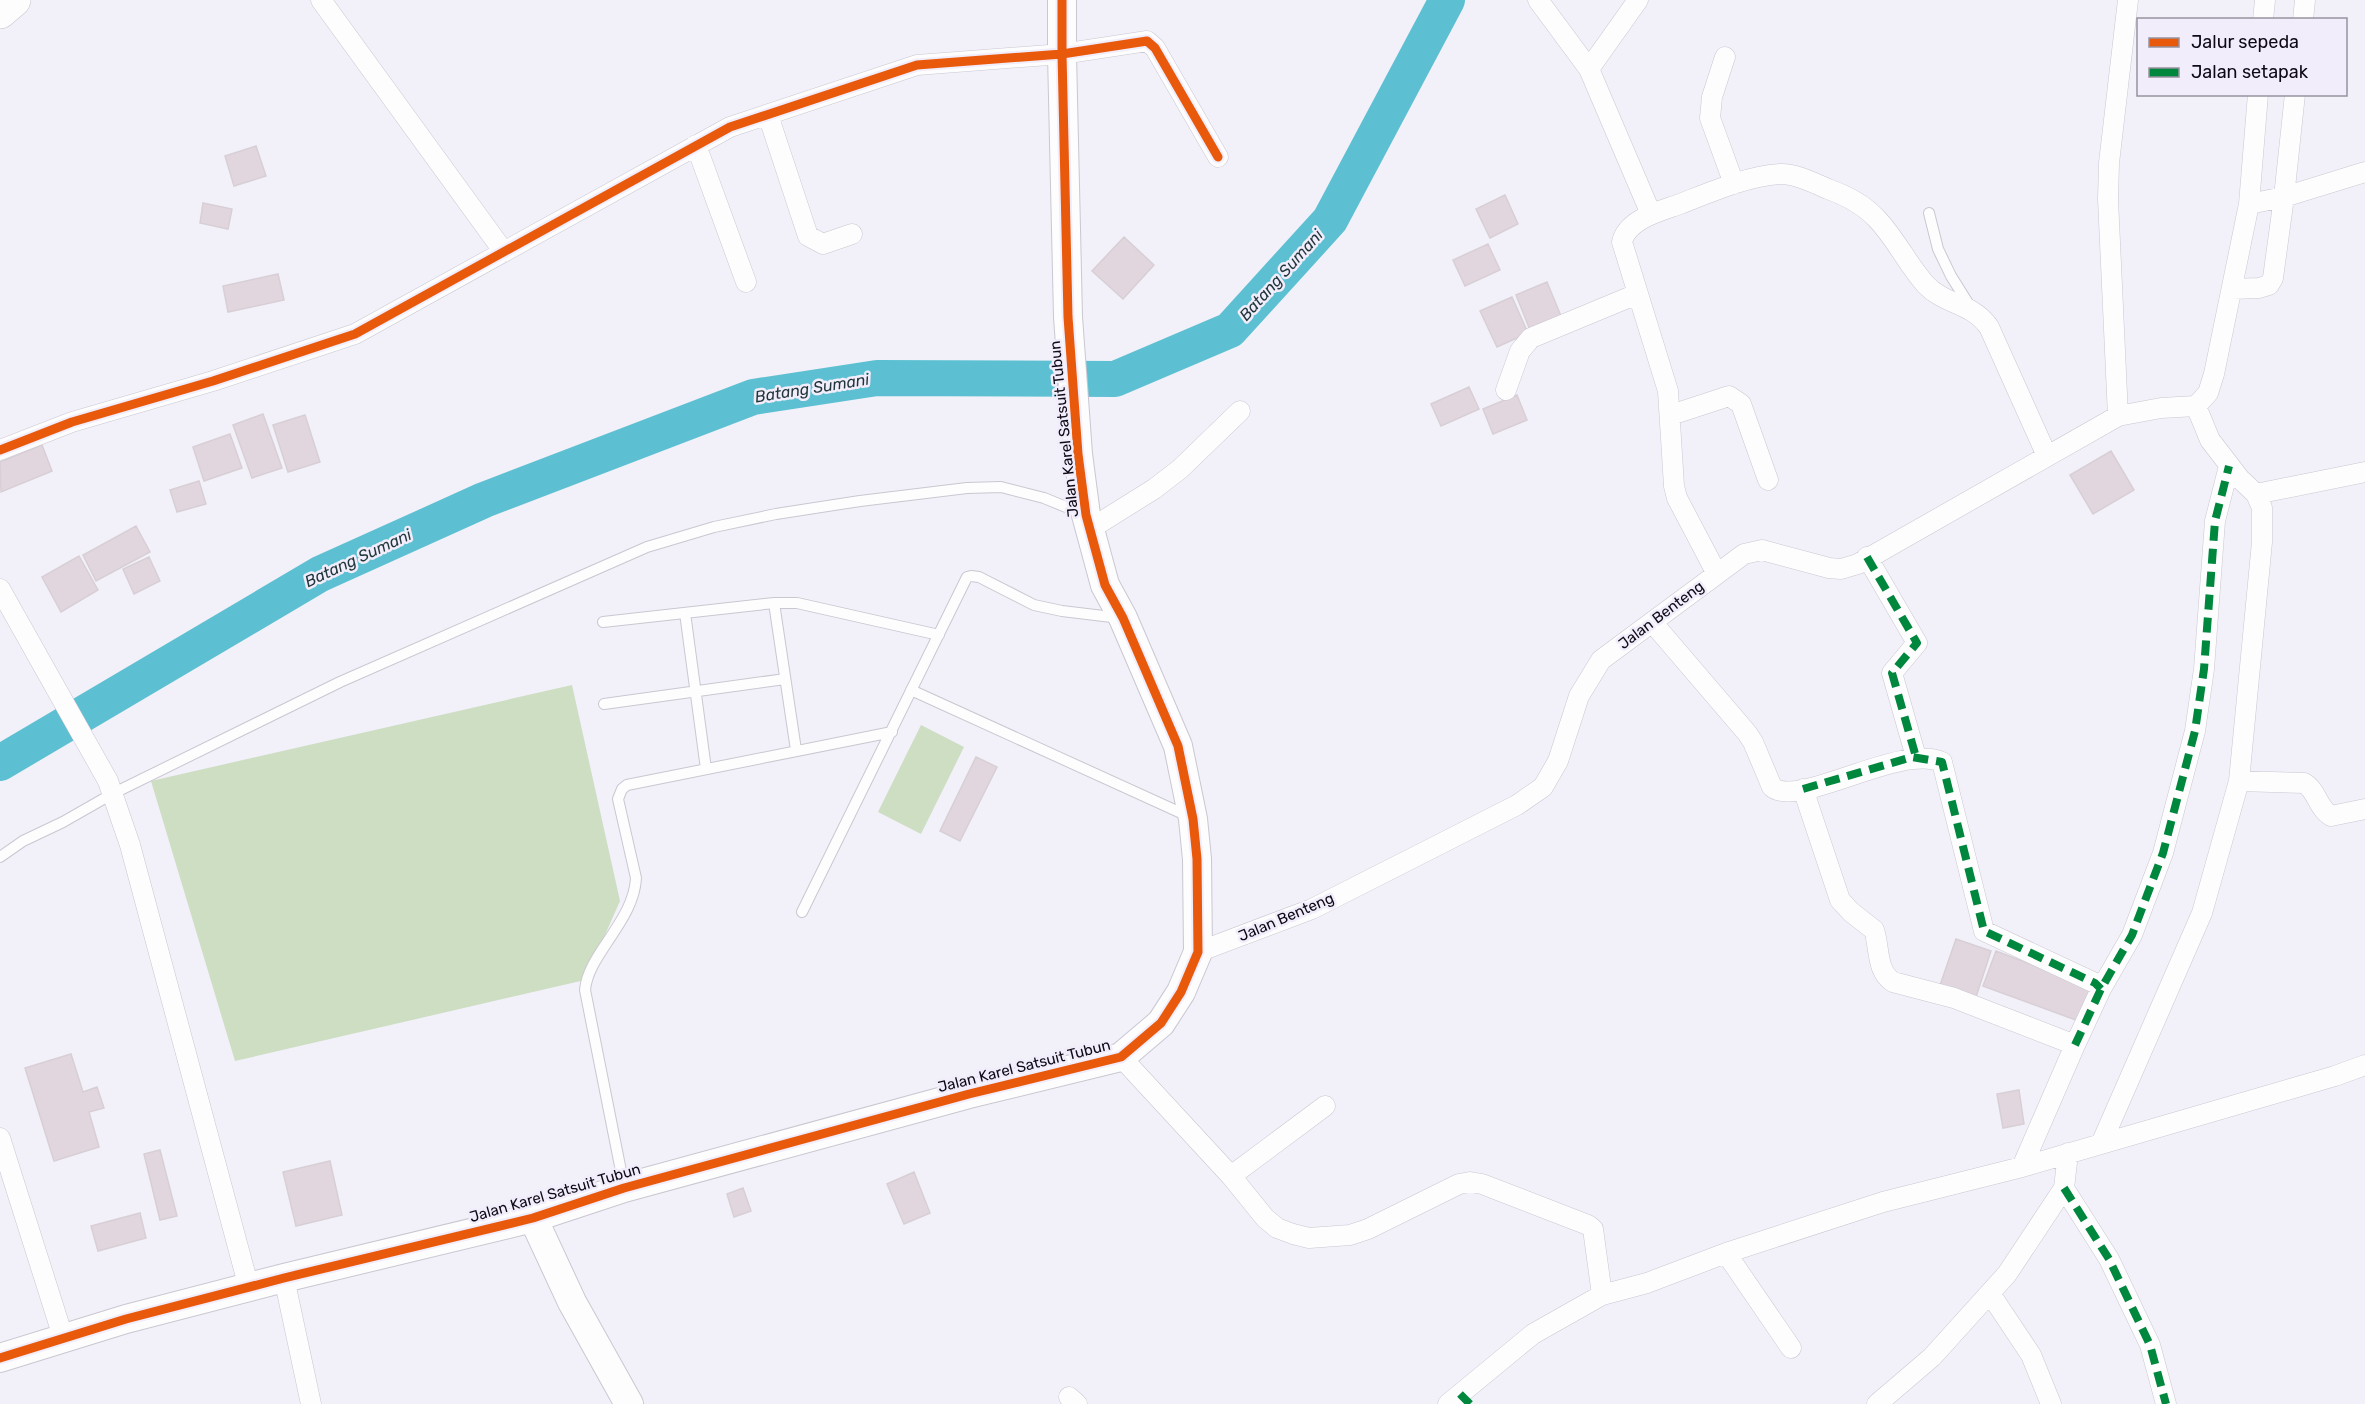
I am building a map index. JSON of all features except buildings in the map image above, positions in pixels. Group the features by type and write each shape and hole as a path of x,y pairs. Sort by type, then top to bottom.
{"highway":[{"path":"0,12 14,0"}],"street":[{"path":"321,0 504,252"},
{"name":"Jalan Karel Satsuit Tubun","path":"0,1358 126,1319 533,1218 624,1188 969,1094 1121,1057 1161,1023 1181,992 1198,952 1197,858 1193,819 1178,746 1123,618 1105,585 1088,522 1078,454 1068,317 1062,0"},
{"path":"1538,0 1589,69 1651,214"},
{"path":"1589,69 1638,0"},
{"path":"2118,416 2108,199 2109,163 2128,0"},
{"path":"2264,18 2265,0"},
{"path":"2302,18 2305,0"},
{"path":"0,450 72,422 213,381 340,340 720,132 917,65 1062,54 1140,41 1152,43 1218,157"},
{"path":"1725,57 1709,108 1710,118 1734,184"},
{"path":"2101,1144 2202,913 2239,781 2262,542 2262,508 2256,494 2229,466 2210,440 2196,406 2208,393 2214,375 2249,204 2258,96"},
{"path":"2232,289 2259,288 2269,285 2273,278 2295,96"},
{"path":"768,115 808,236 816,242 823,243 852,234"},
{"path":"696,145 746,282"},
{"path":"2249,204 2284,197 2365,172"},
{"path":"1717,574 1677,498 1674,486 1668,391 1622,242 1623,234 1628,229 1651,214 1734,184 1781,173 1797,177 1851,198 1878,220 1927,286 1982,317 1989,327 2047,456"},
{"path":"1506,390 1520,351 1531,338 1637,294"},
{"path":"1671,415 1729,396 1734,398 1741,404 1768,480"},
{"name":"Jalan Benteng","path":"1198,952 1312,909 1517,805 1543,787 1558,760 1579,696 1601,660 1744,554 1762,550 1828,568 1841,569 1858,564 2118,416 2161,408 2196,406"},
{"path":"1088,522 1154,489 1180,469 1240,411"},
{"path":"2022,1167 2101,989 2132,935 2163,853 2194,731 2204,669 2215,521 2229,466"},
{"path":"2256,494 2365,472"},
{"path":"1867,557 1917,643 1892,673 1916,757"},
{"path":"0,589 110,788 130,845 249,1288"},
{"path":"1652,622 1747,733 1772,787 1781,792 1803,789 1916,757 1938,760 1944,765 1984,931 2095,983 2101,989"},
{"path":"2239,781 2304,783 2310,788 2326,813 2331,816 2365,809"},
{"path":"1803,789 1840,900 1874,930 1882,970 1886,977 1893,982 1962,1001 2075,1045"},
{"path":"1121,1057 1231,1176 1265,1218 1277,1228 1310,1238 1350,1235 1368,1229 1459,1184 1470,1182 1482,1184 1588,1225 1593,1229 1602,1295"},
{"path":"1460,1401 1533,1334 1602,1295 1647,1283 1726,1252 1883,1202 2068,1154 2335,1076 2365,1065"},
{"path":"1231,1176 1325,1106"},
{"path":"0,1138 64,1340"},
{"path":"1877,1404 1932,1357 1990,1295 2029,1244 2064,1188 2068,1154"},
{"path":"2064,1188 2109,1259 2150,1345 2166,1404"},
{"path":"533,1218 572,1302 629,1404"},
{"path":"1726,1252 1791,1348"},
{"path":"284,1278 311,1404"},
{"path":"1990,1295 2031,1356 2051,1404"}],"lane":[{"path":"1929,213 1938,249 1951,276 1973,310"},
{"path":"0,857 23,841 63,822 110,788 340,681 647,547 714,527 776,514 860,501 1001,487 1044,498 1088,522"},
{"path":"802,912 965,581 971,576 1034,605 1062,611 1123,618"},
{"path":"603,622 774,603 808,604 939,635"},
{"path":"774,603 796,750"},
{"path":"684,613 706,769"},
{"path":"604,704 785,679"},
{"path":"912,690 1193,819"},
{"path":"624,1188 585,990 587,976 623,917 635,887 636,878 619,794 627,785 892,732"}],"green space":[{"path":"572,685 620,901 585,980 235,1061 151,781"},
{"path":"921,725 964,747 921,834 878,812"}],"waterway":[{"name":"Batang Sumani","path":"0,763 320,574 484,500 753,397 877,378 1115,379 1230,330 1330,220 1447,0"}],"marked path":[{"path":"2075,1045 2101,989 2132,935 2163,853 2195,731 2204,669 2215,521 2229,466"},
{"path":"1867,557 1917,643 1892,673 1916,757"},
{"path":"1803,789 1912,757 1942,762 1984,931 2095,983 2101,989"},
{"path":"2064,1188 2109,1259 2150,1345 2166,1404"},
{"path":"1460,1394 1470,1404"}],"cycle path":[{"path":"0,1358 126,1319 533,1218 624,1188 969,1094 1121,1057 1161,1023 1181,992 1198,952 1197,859 1193,819 1178,746 1123,618 1105,585 1086,515 1078,454 1068,317 1062,0"},
{"path":"0,450 72,422 213,381 355,334 730,127 917,65 1062,54 1147,41 1155,48 1218,157"}]}
